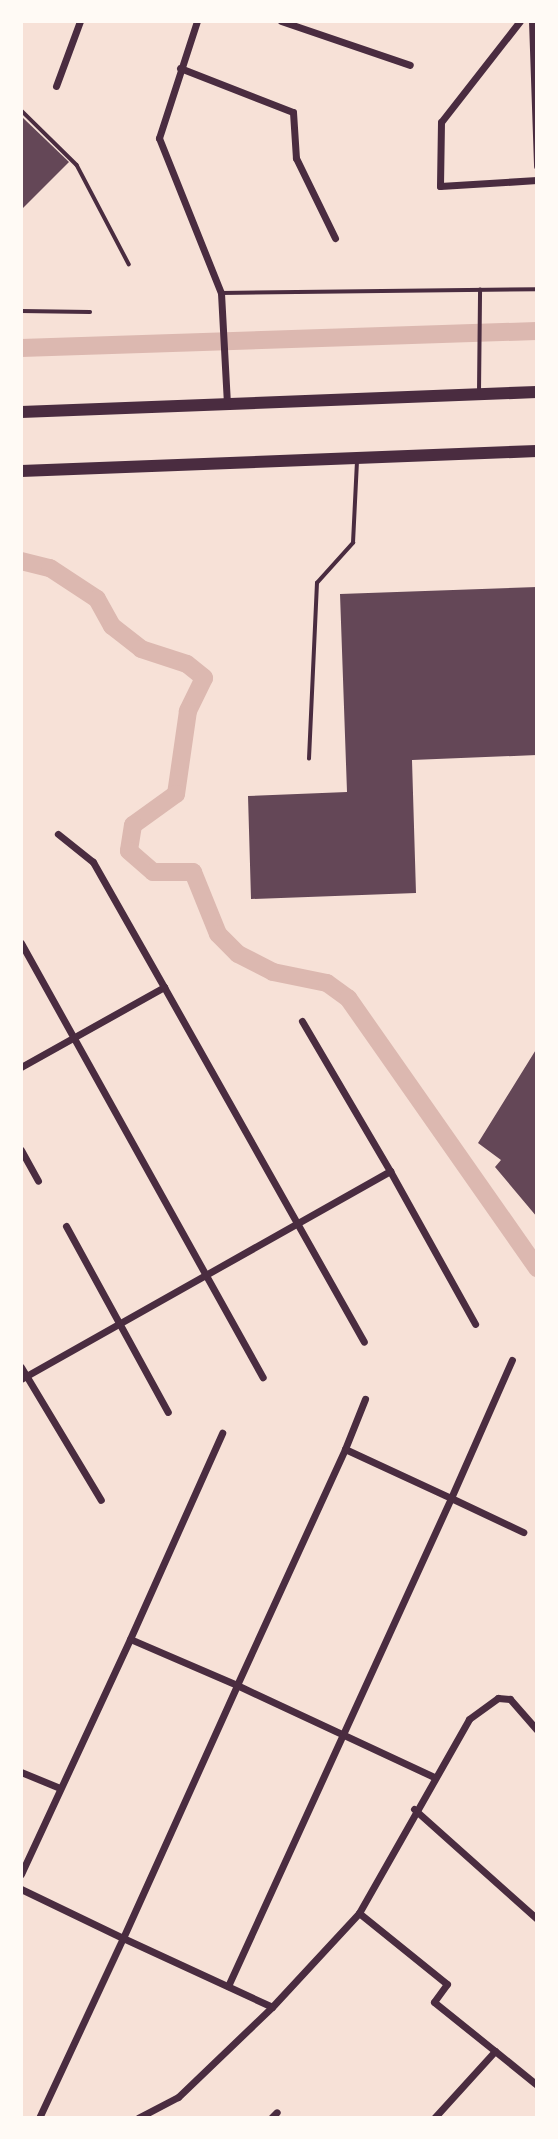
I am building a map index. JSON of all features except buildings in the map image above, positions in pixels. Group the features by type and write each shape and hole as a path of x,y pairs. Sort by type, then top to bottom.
{"highway":[{"path":"21,412 537,392"},
{"path":"21,471 537,451"}],"street":[{"path":"56,86 80,21"},
{"path":"197,21 159,138 221,293 227,404"},
{"path":"281,21 304,25 410,65"},
{"path":"520,21 441,122 440,186 537,180"},
{"path":"532,21 537,166"},
{"path":"180,68 293,112 296,158 335,237"},
{"path":"58,834 93,862 365,1342"},
{"path":"21,943 264,1377"},
{"path":"21,1067 164,987"},
{"path":"302,1021 475,1324"},
{"path":"21,1150 38,1181"},
{"path":"24,1377 390,1171"},
{"path":"66,1226 168,1412"},
{"path":"228,1986 512,1360"},
{"path":"21,1367 24,1377 101,1500"},
{"path":"39,2118 345,1449 365,1399"},
{"path":"21,1874 222,1433"},
{"path":"345,1449 523,1532"},
{"path":"130,1639 237,1685 433,1777"},
{"path":"138,2118 178,2097 272,2007 359,1913 414,1809 469,1719 498,1698 510,1699 537,1730"},
{"path":"21,1772 61,1788"},
{"path":"414,1809 537,1919"},
{"path":"21,1889 272,2007"},
{"path":"359,1913 447,1984 434,2003 537,2085"},
{"path":"434,2118 495,2051"}],"lane":[{"path":"21,110 77,165 129,264"},
{"path":"221,293 537,289"},
{"path":"479,394 480,290"},
{"path":"21,311 90,312"},
{"path":"309,759 314,596 322,572 353,543 358,458"}],"waterway":[{"path":"21,348 537,331"},
{"path":"21,561 50,568 97,599 112,626 141,649 187,664 204,678 188,711 176,794 133,825 129,851 153,872 193,872 218,934 238,954 273,972 327,983 348,998 537,1268"}]}
